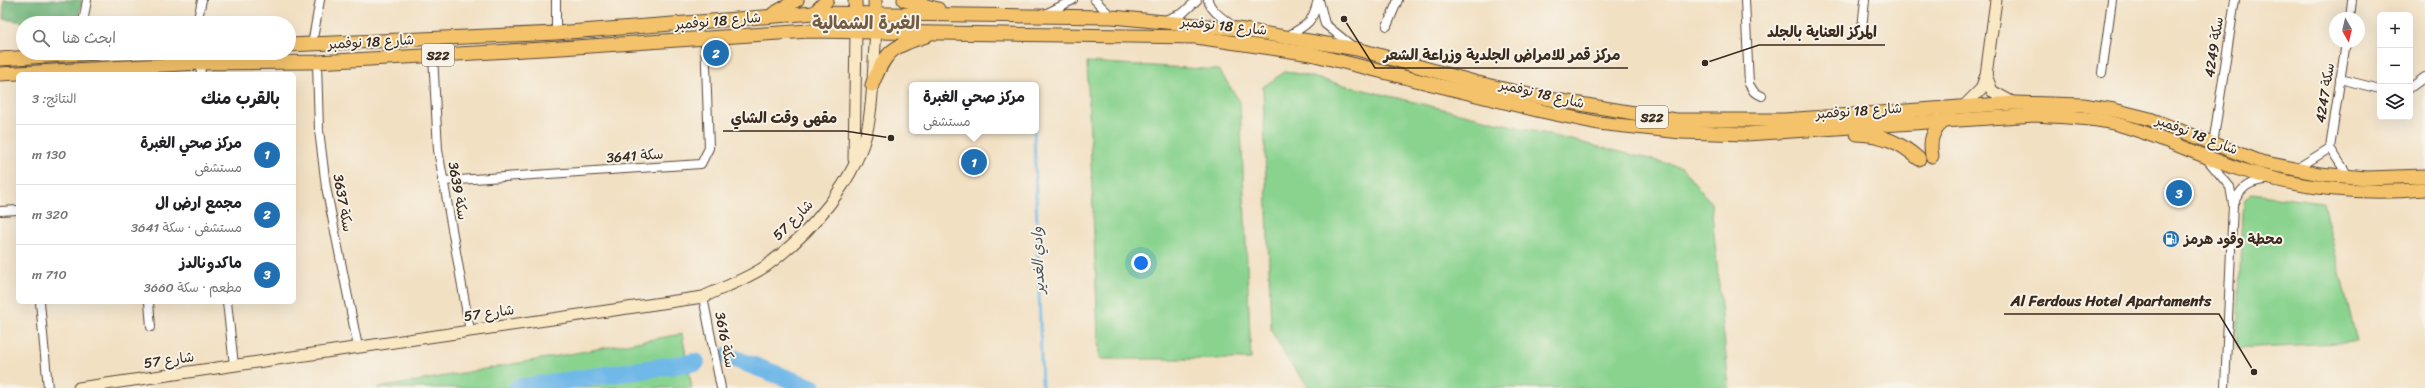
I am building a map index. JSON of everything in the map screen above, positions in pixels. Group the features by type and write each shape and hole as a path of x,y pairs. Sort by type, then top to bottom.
{"main road":[{"path":"770,16 797,0"},
{"path":"814,13 827,0"},
{"path":"904,0 965,15"},
{"name":"شارع 18 نوفمبر","path":"296,45 556,33 814,13 855,6 876,6 965,15 1112,17 1238,29 1286,37 1357,50 1474,82 1538,97 1676,120 1784,120 2014,102 2083,105 2114,110 2150,119 2261,162 2349,177 2404,178 2425,176"},
{"path":"855,6 856,32"},
{"path":"876,6 876,32"},
{"name":"شارع 18 نوفمبر","path":"80,72 201,69 809,31 1196,37 1311,54 1541,111 1598,123 1710,134 1809,131 1946,120 2035,115 2076,117 2113,123 2154,136 2240,169 2279,180 2349,192 2387,192 2425,189"},
{"path":"872,86 882,60 892,50 937,32"},
{"path":"0,59 16,58"},
{"name":"شارع 18 نوفمبر","path":"0,74 16,74"},
{"path":"1932,156 1930,146 1932,135 1937,126 1946,120"},
{"path":"1809,131 1881,136 1908,148 1919,159"}],"street":[{"path":"84,16 87,0"},
{"path":"199,16 202,0"},
{"path":"312,44 320,0"},
{"path":"556,0 556,33"},
{"path":"1043,15 1073,0"},
{"path":"1095,0 1112,17"},
{"path":"1162,21 1183,13 1197,0"},
{"path":"1208,0 1209,5 1217,14 1238,29"},
{"path":"1286,37 1305,27 1314,18 1319,0"},
{"path":"1319,0 1324,24 1357,50"},
{"path":"1387,26 1398,0"},
{"path":"1745,0 1749,84 1754,92 1762,96"},
{"path":"1862,28 1865,0"},
{"path":"1964,106 1981,89 1986,75 1996,0"},
{"path":"2102,73 2112,0"},
{"name":"سكة 4249","path":"2213,144 2234,0"},
{"path":"2351,12 2352,0"},
{"path":"853,166 856,32"},
{"name":"شارع 57","path":"78,388 703,297 766,266 821,216 853,166 868,127 876,32"},
{"name":"سكة 3641","path":"443,181 701,164 709,148 705,38"},
{"name":"سكة 4247","path":"2330,148 2345,48"},
{"name":"سكة 3639","path":"433,55 438,150 470,331"},
{"name":"سكة 3637","path":"317,62 319,130 326,186 358,347"},
{"path":"1986,75 1992,91 2014,102"},
{"path":"2413,86 2425,77"},
{"path":"2340,79 2377,89"},
{"path":"2296,169 2330,148 2349,177"},
{"path":"2203,155 2230,188 2233,204 2225,388"},
{"path":"2233,204 2241,189 2252,182 2279,180"},
{"path":"0,211 16,210"},
{"name":"سكة 3616","path":"703,297 721,388"},
{"path":"40,304 48,388"},
{"path":"149,304 151,327"},
{"path":"227,304 234,365"}],"green space":[{"path":"4,0 82,0 79,16 16,16 16,21 3,19"},
{"path":"1087,62 1219,70 1240,102 1251,359 1099,359"},
{"path":"1286,71 1682,167 1711,203 1729,388 1310,388 1289,362 1271,330 1263,87"},
{"path":"2252,194 2323,203 2357,342 2237,348 2242,213 2245,199"},
{"path":"682,334 692,388 378,388"}],"waterway":[{"name":"وادي الغدير","path":"1034,134 1042,388"},
{"name":"وادي الغدير","path":"727,356 813,388"},
{"name":"وادي الغدير","path":"517,388 696,362"}],"place":[{"name":"مركز قمر للامراض الجلدية وزراعة الشعر","path":"1344,19"},
{"name":"مجمع ارض ال","path":"716,53"},
{"name":"المركز العناية بالجلد","path":"1705,63"},
{"name":"مقهى وقت الشاي","path":"891,138"},
{"name":"مركز صحي الغبرة","path":"974,162"},
{"name":"ماكدونالدز","path":"2179,193"},
{"name":"محطة وقود هرمز","path":"2171,239"},
{"name":"Al Ferdous Hotel Apartaments","path":"2254,372"}],"district":[{"name":"الغبرة الشمالية","path":"866,23"}]}
